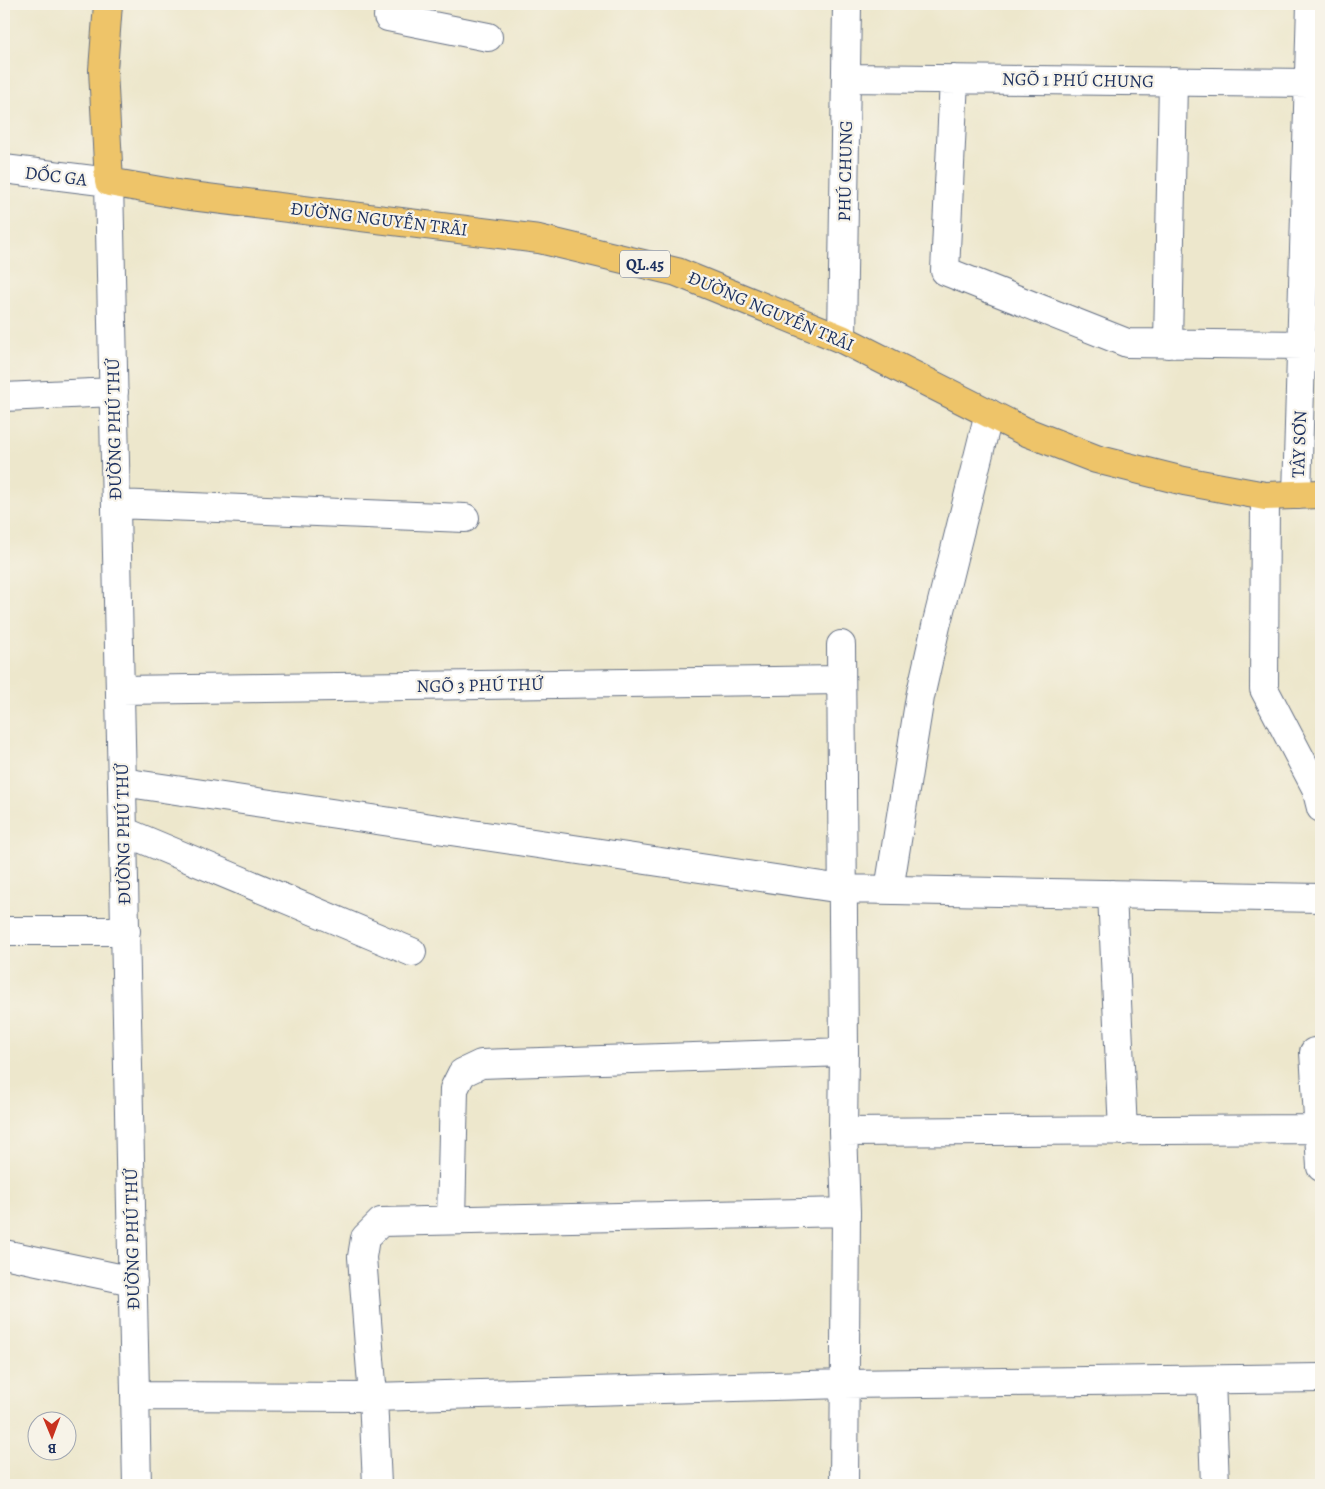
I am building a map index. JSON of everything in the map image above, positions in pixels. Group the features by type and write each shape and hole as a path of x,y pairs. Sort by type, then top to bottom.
{"highway":[{"path":"108,4 103,70 109,182"},
{"name":"ĐƯỜNG NGUYỄN TRÃI","path":"109,182 183,194 539,239 677,272 842,339 1024,431 1096,459 1184,481 1265,496 1309,495"}],"street":[{"path":"389,4 388,17 488,37"},
{"name":"PHÚ CHUNG","path":"842,339 847,4"},
{"name":"TÂY SƠN","path":"1309,495 1302,345 1311,4"},
{"name":"NGÕ 1 PHÚ CHUNG","path":"846,78 1309,83"},
{"path":"954,79 945,271 1127,343 1302,345"},
{"path":"1168,344 1173,81"},
{"name":"DỐC GA","path":"4,169 109,182"},
{"name":"ĐƯỜNG PHÚ THỨ","path":"109,182 138,1485"},
{"path":"4,397 114,392"},
{"path":"889,890 920,697 989,413"},
{"path":"1265,496 1264,689 1319,794"},
{"path":"116,504 465,518"},
{"path":"841,645 843,1132 846,1212 844,1485"},
{"name":"NGÕ 3 PHÚ THỨ","path":"120,690 841,680"},
{"path":"122,782 842,889 1321,898"},
{"path":"124,831 412,952"},
{"path":"1112,894 1123,1131"},
{"path":"4,931 126,931"},
{"path":"1321,1051 1314,1052 1321,1167"},
{"path":"451,1220 454,1089 462,1073 481,1064 844,1052"},
{"path":"843,1132 1319,1129"},
{"path":"377,1485 373,1397 362,1256 366,1238 381,1222 846,1212"},
{"path":"4,1254 133,1281"},
{"path":"136,1396 373,1397 844,1384 1321,1378"},
{"path":"1212,1380 1215,1485"}]}
